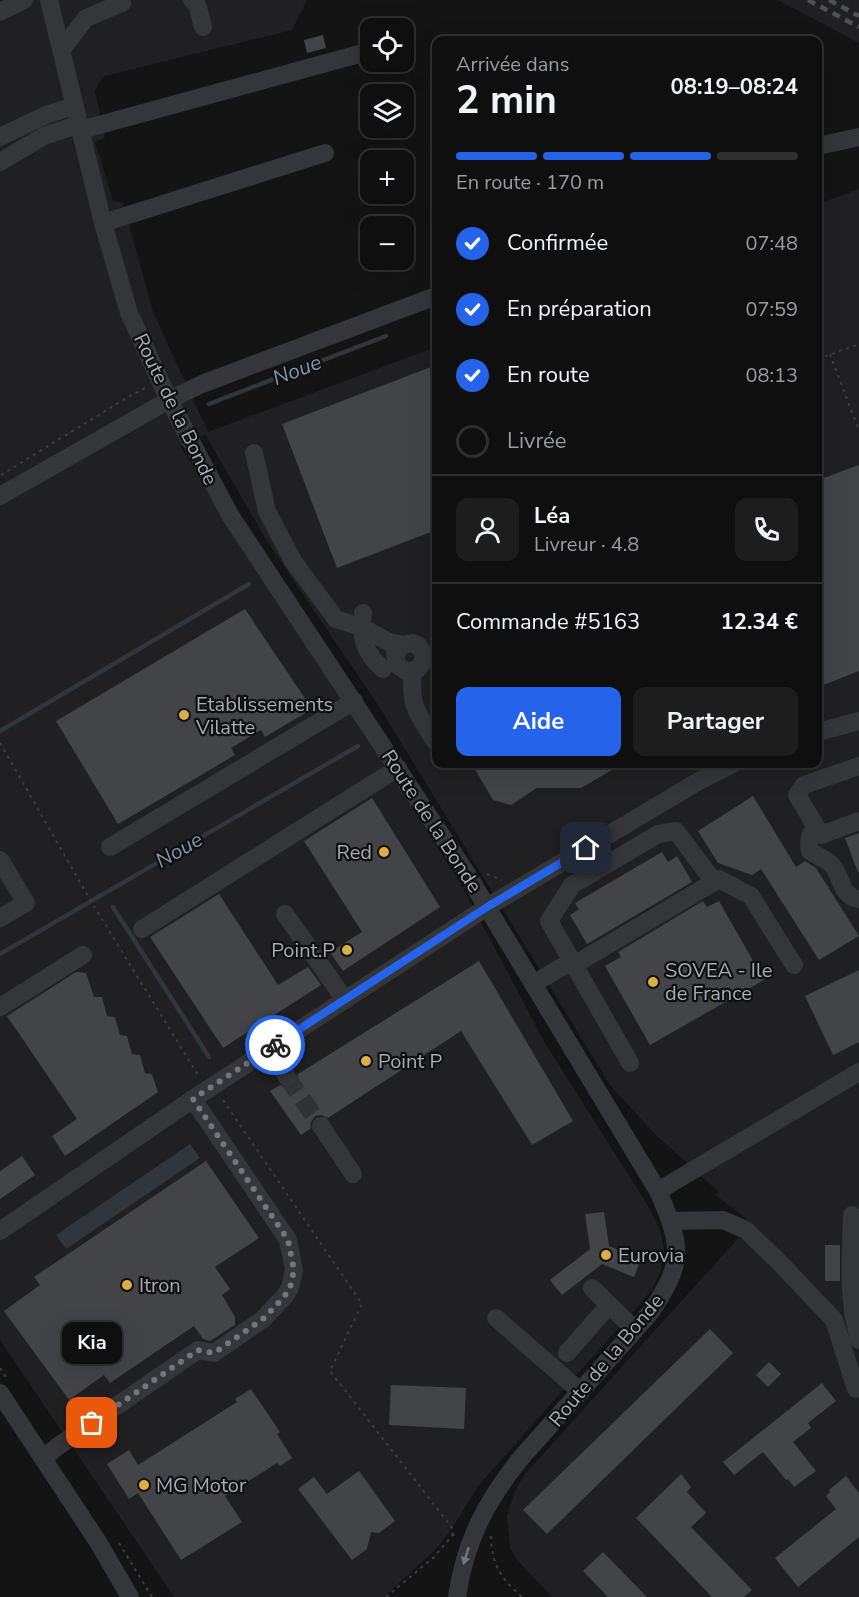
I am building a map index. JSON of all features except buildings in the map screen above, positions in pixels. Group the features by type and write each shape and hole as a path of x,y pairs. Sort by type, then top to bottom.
{"street":[{"path":"0,12 24,0"},
{"name":"Route de la Bonde","path":"49,0 74,106 129,313 169,400 230,515 487,907 658,1191 676,1236 676,1257 665,1292 635,1330 513,1467 501,1484 486,1522 463,1561 457,1597"},
{"path":"192,0 197,4 203,27"},
{"path":"62,49 86,18 122,3"},
{"path":"0,162 44,136 360,54"},
{"path":"0,137 46,115 74,106"},
{"path":"822,145 859,137"},
{"path":"104,223 325,153"},
{"path":"0,496 169,400 202,384 432,298"},
{"path":"254,453 267,511 293,561 336,619 362,620 389,642 402,645 395,654 397,665 406,672 413,671 411,693 414,708 432,737"},
{"path":"362,620 363,645 373,660 383,669"},
{"path":"110,847 354,701"},
{"path":"822,731 859,721"},
{"path":"859,766 804,785 796,795 821,835 859,821"},
{"path":"141,928 398,768"},
{"path":"0,1231 193,1099 487,907 699,781 725,768"},
{"path":"816,827 808,842 810,851 831,864 846,893 851,898 859,899"},
{"path":"630,1063 549,921 572,885 658,834 676,831 714,882"},
{"path":"0,860 26,903 0,918"},
{"path":"533,984 719,879 751,896 795,964"},
{"path":"285,914 345,1000"},
{"path":"0,1007 83,956"},
{"path":"269,1049 287,1077"},
{"path":"658,1191 859,1072"},
{"path":"44,1458 198,1350 214,1353 263,1319 290,1288 294,1270 288,1240 193,1099"},
{"path":"321,1126 353,1174"},
{"path":"852,1215 850,1286 852,1318 858,1334"},
{"path":"671,1221 723,1220 746,1230 832,1308 856,1389"},
{"path":"832,1308 850,1286"},
{"path":"592,1288 635,1330"},
{"path":"567,1353 609,1305"},
{"path":"496,1318 581,1392"},
{"path":"0,1393 98,1542 130,1597"}],"path":[{"path":"822,357 859,344"},
{"path":"830,354 859,431"},
{"path":"0,476 128,397"},
{"path":"0,742 92,903 201,1080"},
{"path":"0,752 4,749"},
{"path":"219,1093 362,1304 330,1371 453,1529 452,1536"},
{"path":"486,1522 496,1567 522,1597"},
{"path":"386,1597 433,1558 452,1536 459,1532"}],"shaded area":[{"path":"0,0 307,0 292,30 105,76 95,91 105,137 95,142 113,201 123,203 153,312 208,432 432,348 432,768 822,768 822,203 859,189 859,1597 552,1597 518,1561 510,1548 507,1516 514,1493 525,1474 752,1223 715,1195 719,1192 654,1133 610,1085 380,708 267,541 205,434 181,447 462,886 545,1043 650,1209 661,1233 664,1250 661,1271 652,1290 478,1486 451,1530 435,1550 384,1597 174,1597 0,1340"},
{"path":"778,0 859,0 859,43"},
{"path":"190,1144 200,1158 66,1249 56,1235"}],"waterway":[{"name":"Noue","path":"209,404 386,336"},
{"name":"Noue","path":"0,731 249,584"},
{"name":"Noue","path":"0,954 358,746"},
{"name":"Noue","path":"113,907 209,1057"}],"tunnel":[{"path":"287,1077 321,1126"}],"railway":[{"path":"808,0 859,27"},
{"path":"829,0 859,16"}],"way so far":[{"path":"92,1423 198,1350 214,1353 263,1319 290,1288 294,1270 288,1240 193,1099 275,1045"}],"place":[{"name":"Etablissements Vilatte","path":"184,715"},
{"name":"Red","path":"384,852"},
{"name":"Point.P","path":"347,950"},
{"name":"SOVEA - Ile de France","path":"653,982"},
{"name":"Point P","path":"366,1061"},
{"name":"Eurovia","path":"606,1255"},
{"name":"Itron","path":"127,1285"},
{"name":"Kia","path":"92,1423"},
{"name":"MG Motor","path":"144,1485"}],"route":[{"path":"275,1045 487,907 586,848"}]}
